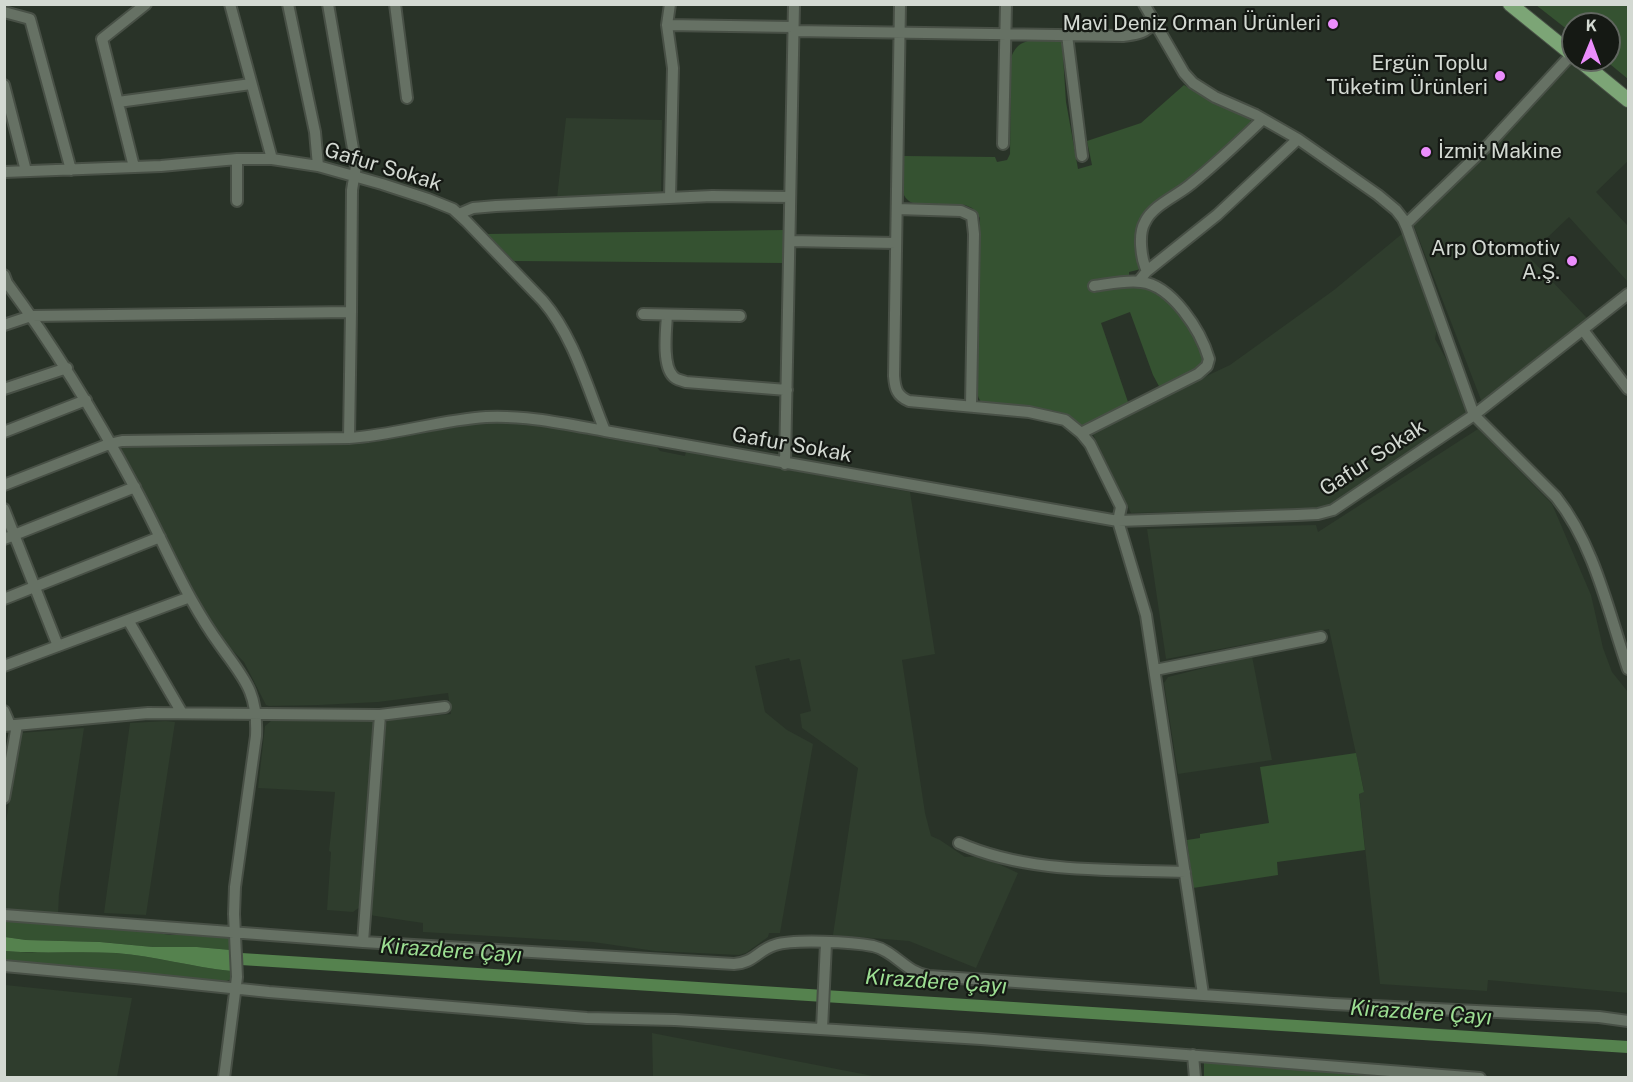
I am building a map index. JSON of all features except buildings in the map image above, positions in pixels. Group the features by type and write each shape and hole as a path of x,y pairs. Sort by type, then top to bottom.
{"main road":[{"path":"1510,4 1561,44"},
{"path":"1521,4 1561,42"},
{"path":"1596,72 1629,100"},
{"path":"1605,72 1629,91"}],"street":[{"path":"134,167 102,39 146,4"},
{"path":"230,4 272,159"},
{"path":"288,4 315,132 318,166"},
{"path":"328,4 355,154 355,177 352,190 349,438"},
{"path":"395,4 407,98"},
{"path":"670,4 667,25 673,68 670,197"},
{"path":"785,464 794,4"},
{"path":"900,4 894,376 896,391 909,401 971,405 1058,417 1081,433 1090,444 1120,507 1118,521 1146,615 1203,994"},
{"path":"1003,144 1006,4"},
{"path":"1144,4 1184,74 1193,83 1215,98 1263,119 1298,139 1396,210 1406,224 1474,416 1556,497 1567,512 1592,562 1629,669"},
{"path":"4,12 30,18 71,170"},
{"path":"667,25 900,33 1067,35 1134,34 1148,31 1154,22"},
{"path":"1067,35 1082,156"},
{"path":"1406,224 1490,143 1561,68"},
{"path":"118,102 251,84"},
{"path":"4,85 26,171"},
{"path":"1147,271 1143,259 1141,237 1146,219 1152,212 1190,186 1263,119"},
{"path":"1139,281 1147,271 1217,215 1298,139"},
{"path":"237,159 237,201"},
{"name":"Gafur Sokak","path":"4,172 272,159 318,166 428,199 459,214 554,314 566,336 605,431 1118,521 1327,513 1474,416 1629,294"},
{"path":"459,214 482,206 670,197 764,195 790,197"},
{"path":"897,209 961,211 972,216 974,234 971,405"},
{"path":"790,241 897,243"},
{"path":"5,281 67,368 135,487 190,597 209,630 244,679 254,700 255,746 236,887 236,989 224,1077"},
{"path":"1081,433 1198,374 1209,359 1205,347 1179,304 1159,288 1139,281 1094,286"},
{"path":"4,325 31,316 351,312"},
{"path":"643,314 740,316"},
{"path":"666,315 666,361 668,370 675,378 686,382 787,390"},
{"path":"1583,330 1629,389"},
{"path":"4,389 67,368"},
{"path":"4,432 86,400"},
{"path":"4,485 122,441 349,438 485,417 537,419 605,431"},
{"path":"10,537 135,487"},
{"path":"4,509 10,537 35,587 58,646"},
{"path":"4,599 160,537"},
{"path":"4,666 190,597"},
{"path":"128,620 182,713"},
{"path":"1155,670 1321,637"},
{"path":"10,725 148,713 380,714 445,707"},
{"path":"4,711 10,725 4,798"},
{"path":"363,942 380,714"},
{"path":"959,843 980,852 1027,864 1185,872"},
{"path":"4,915 363,942 734,964 748,962 774,945 792,942 826,947 857,944 882,949 913,972 929,976 1333,1004 1599,1017 1629,1022"},
{"path":"822,1025 826,947"},
{"path":"4,966 236,989 587,1018 822,1025 1480,1077"},
{"path":"1194,1055 1195,1077"}],"shaded area":[{"path":"1536,5 1628,5 1628,79 1620,72 1621,12 1561,12 1561,25"},
{"path":"1031,40 1062,41 1066,102 1078,169 1092,165 1087,141 1141,123 1184,85 1211,101 1248,116 1252,123 1197,177 1147,210 1141,269 1129,272 1129,278 1089,282 1090,290 1143,286 1170,299 1205,349 1206,364 1161,390 1153,375 1130,312 1101,323 1129,405 1081,428 1056,411 984,404 980,399 977,394 976,380 980,218 972,208 965,205 913,203 904,195 901,183 903,156 995,157 997,162 1007,160 1010,154 1011,58 1019,45"},
{"path":"1564,72 1586,72 1628,107 1628,161 1596,192 1628,226 1628,282 1569,217 1528,256 1587,318 1487,400 1481,400 1414,226"},
{"path":"566,118 662,120 661,194 557,198"},
{"path":"785,230 785,263 514,261 487,234"},
{"path":"1403,233 1437,328 1435,339 1450,366 1468,414 1338,503 1318,508 1131,513 1091,430 1230,365 1334,290"},
{"path":"484,422 529,422 614,440 646,443 655,445 660,451 685,456 686,451 910,492 935,654 902,660 925,813 931,836 965,857 981,856 1018,873 976,968 909,941 833,935 858,768 802,728 800,714 811,711 800,659 790,661 789,658 755,666 765,712 787,730 813,744 780,933 769,933 768,937 746,953 739,955 655,951 593,942 423,932 423,923 369,915 385,727 388,720 451,714 448,693 378,702 266,705 244,662 212,626 120,449 124,447 368,443"},
{"path":"1478,429 1552,504 1591,595 1603,648 1612,672 1628,692 1628,993 1488,980 1487,991 1380,984 1359,793 1364,791 1329,629 1166,659 1147,529 1316,525 1318,532"},
{"path":"1252,656 1272,760 1178,774 1164,683 1168,677"},
{"path":"271,721 375,721 360,907 353,912 327,910 331,852 329,851 335,792 258,788 265,726"},
{"path":"175,722 146,915 104,913 130,723"},
{"path":"84,728 59,894 58,915 5,911 5,828 20,733"},
{"path":"1356,753 1364,792 1359,794 1365,850 1277,862 1278,875 1193,888 1187,840 1200,838 1200,834 1269,823 1260,767"},
{"path":"5,920 135,929 170,935 200,933 231,936 231,950 26,940 5,937"},
{"path":"5,937 231,950 231,971 116,953 5,951"},
{"path":"4,951 131,954 231,971 232,979 220,983 5,961"},
{"path":"5,985 132,998 117,1077 5,1077"},
{"path":"652,1033 878,1077 653,1077"},
{"path":"1204,1061 1446,1077 1204,1077"}],"waterway":[{"name":"Kirazdere Çayı","path":"241,959 1628,1047"}],"place":[{"name":"Mavi Deniz Orman Ürünleri","path":"1333,24"},
{"name":"Ergün Toplu Tüketim Ürünleri","path":"1500,76"},
{"name":"İzmit Makine","path":"1426,152"},
{"name":"Arp Otomotiv A.Ş.","path":"1572,261"}]}
